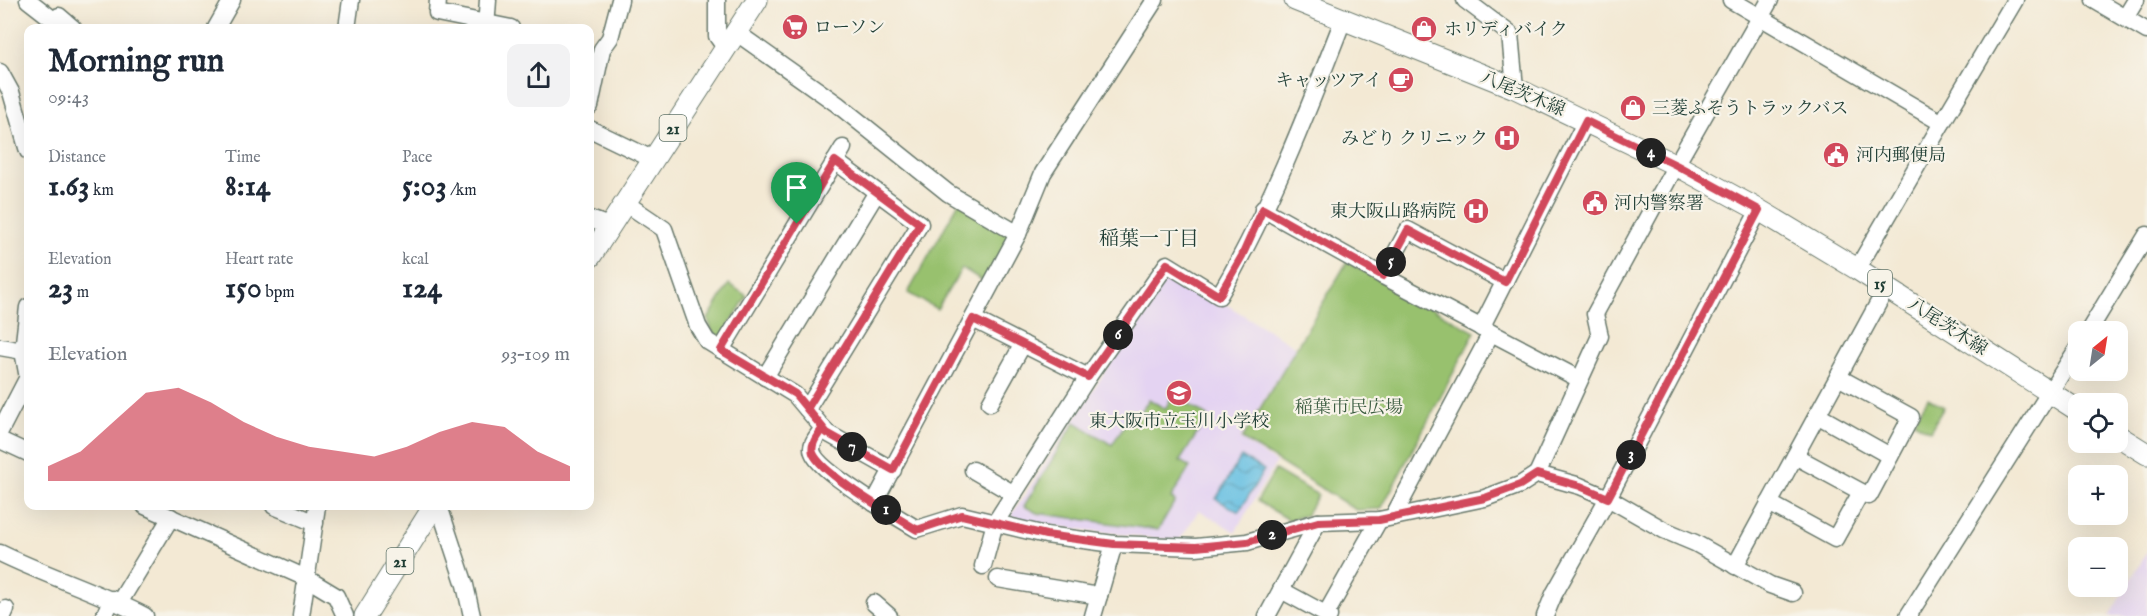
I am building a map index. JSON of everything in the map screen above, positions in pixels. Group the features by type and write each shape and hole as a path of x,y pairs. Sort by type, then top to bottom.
{"main road":[{"name":"21","path":"594,241 599,222 624,202 757,0"},
{"name":"八尾茨木線","path":"1295,0 1515,88 1676,165 1759,210 1887,287 2068,404"},
{"path":"2128,442 2147,454"},
{"name":"21","path":"365,616 431,510"}],"street":[{"path":"28,0 55,21 59,16 68,24"},
{"path":"218,24 232,0"},
{"path":"348,24 351,0"},
{"path":"438,0 437,13 478,24"},
{"path":"486,24 488,0"},
{"path":"594,67 596,47 610,38 620,0"},
{"path":"717,0 717,36 731,41 837,104 948,193 1018,234"},
{"path":"874,503 1018,234 1043,173 1155,0"},
{"path":"1465,0 1510,34 1515,88"},
{"path":"1731,0 1942,123"},
{"path":"823,428 812,446 813,454 836,478 917,530 962,515 1046,535 1114,544 1196,547 1237,543 1318,522 1386,518 1485,498 1520,485 1537,474 1600,336 1595,314 1770,0"},
{"path":"1857,269 2015,0"},
{"path":"2094,0 2147,31"},
{"path":"2125,18 2136,0"},
{"path":"983,566 994,523 1088,377 1167,264 1219,296 1242,256 1295,139 1343,20"},
{"path":"0,72 11,92 24,137"},
{"path":"1281,590 1328,615 1386,518 1486,330 1505,282 1586,121"},
{"path":"594,131 651,159"},
{"path":"721,350 839,155 877,192 920,224 807,409"},
{"path":"765,376 877,192"},
{"path":"624,202 664,229 698,326 706,341 795,394 827,433 893,470"},
{"path":"1263,209 1383,276 1579,379"},
{"path":"1545,616 1554,594 1608,498 1759,210"},
{"path":"1383,276 1408,230 1505,282"},
{"path":"2095,321 2147,235"},
{"path":"1735,566 1887,287"},
{"path":"973,319 1088,377"},
{"path":"24,342 24,356"},
{"path":"990,403 1023,344"},
{"path":"0,347 23,351"},
{"path":"1908,616 2068,364"},
{"path":"1795,456 1869,496 1911,417 1838,377"},
{"path":"0,432 24,386"},
{"path":"1817,415 1890,456"},
{"path":"0,440 24,451"},
{"path":"973,470 1014,494"},
{"path":"1537,474 1580,486 1608,498 1770,585 1793,593"},
{"path":"1769,503 1835,539 1861,492"},
{"path":"154,510 306,578 336,596 345,616"},
{"path":"284,510 315,523"},
{"path":"301,616 317,510"},
{"path":"440,510 465,585 472,616"},
{"path":"104,616 171,517"},
{"path":"1267,616 1318,522"},
{"path":"1093,616 1114,544"},
{"path":"0,553 24,565 116,601 146,616"},
{"path":"998,579 1099,596"},
{"path":"874,603 889,616"}],"shaded area":[{"name":"東大阪市立玉川小学校","path":"1171,271 1296,347 1240,439 1276,463 1235,532 1199,510 1179,541 1035,524 1011,516"},
{"path":"2147,552 2147,616 2109,616 2120,597 2128,597 2128,584"}],"green space":[{"path":"959,202 1015,235 988,284 962,268 937,309 908,293"},
{"name":"稲葉市民広場","path":"1347,262 1475,332 1381,509 1356,510 1242,439"},
{"path":"729,284 747,296 721,339 712,331 708,319"},
{"path":"1173,395 1208,416 1180,461 1190,467 1171,498 1175,501 1158,530 1037,513 1024,506 1075,422 1112,445 1128,419 1134,423 1149,399 1165,409"},
{"path":"1928,398 1944,407 1930,431 1914,422"},
{"path":"1275,470 1318,495 1306,515 1289,520 1257,501"}],"water":[{"path":"1241,457 1264,470 1239,512 1216,499"}],"place":[{"name":"ローソン","path":"795,27"},
{"name":"ホリディバイク","path":"1424,29"},
{"name":"キャッツアイ","path":"1401,80"},
{"name":"三菱ふそうトラックバス","path":"1633,108"},
{"name":"みどり クリニック","path":"1507,138"},
{"name":"河内郵便局","path":"1836,155"},
{"name":"河内警察署","path":"1595,203"},
{"name":"東大阪山路病院","path":"1476,211"},
{"name":"東大阪市立玉川小学校","path":"1179,393"}],"district":[{"name":"稲葉一丁目","path":"1149,238"}],"route":[{"path":"797,224 721,350 795,394 823,428 812,446 813,454 836,478 917,530 962,515 1046,535 1114,544 1196,547 1247,542 1318,522 1379,520 1485,498 1520,485 1537,474 1580,486 1608,498 1759,210 1676,165 1586,121 1505,282 1408,230 1383,276 1263,209 1242,256 1219,296 1167,264 1088,377 973,319 893,470 827,433 823,428 807,409 920,224 835,161 797,224"}]}
